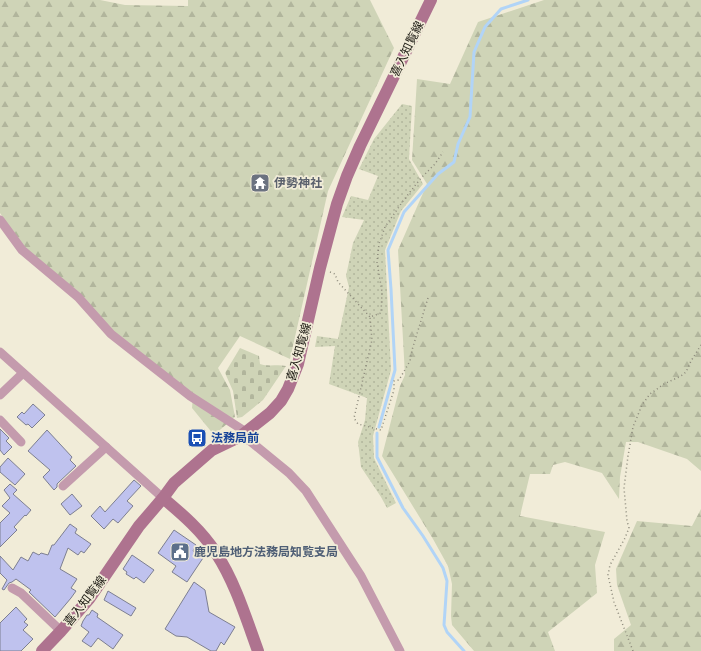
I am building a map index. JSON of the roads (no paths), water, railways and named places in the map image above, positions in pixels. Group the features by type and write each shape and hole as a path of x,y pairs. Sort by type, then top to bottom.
{"main road":[{"name":"喜入知覧線","path":"42,651 89,599 139,526 174,483 212,450 244,434 281,402 298,364 320,268 337,204 347,176 431,0"},
{"path":"163,498 184,516 216,552 232,582 258,651"}],"street":[{"path":"0,220 22,250 78,297 110,334 190,396 244,434 250,441 289,473 306,492 360,576 400,651"},
{"path":"0,352 163,498"},
{"path":"0,395 23,373"},
{"path":"0,420 21,442"},
{"path":"63,486 106,447"},
{"path":"12,588 20,593 61,631"}],"waterway":[{"path":"379,427 395,370 388,250 404,212 438,174 454,162 458,144 470,117 474,52 485,27 501,9 528,0"},
{"path":"377,433 377,457 403,508 443,568 447,581 444,625 447,632 464,651"}],"place":[{"name":"伊勢神社","path":"260,183"},
{"name":"法務局前","path":"197,438"},
{"name":"鹿児島地方法務局知覧支局","path":"180,552"}]}
